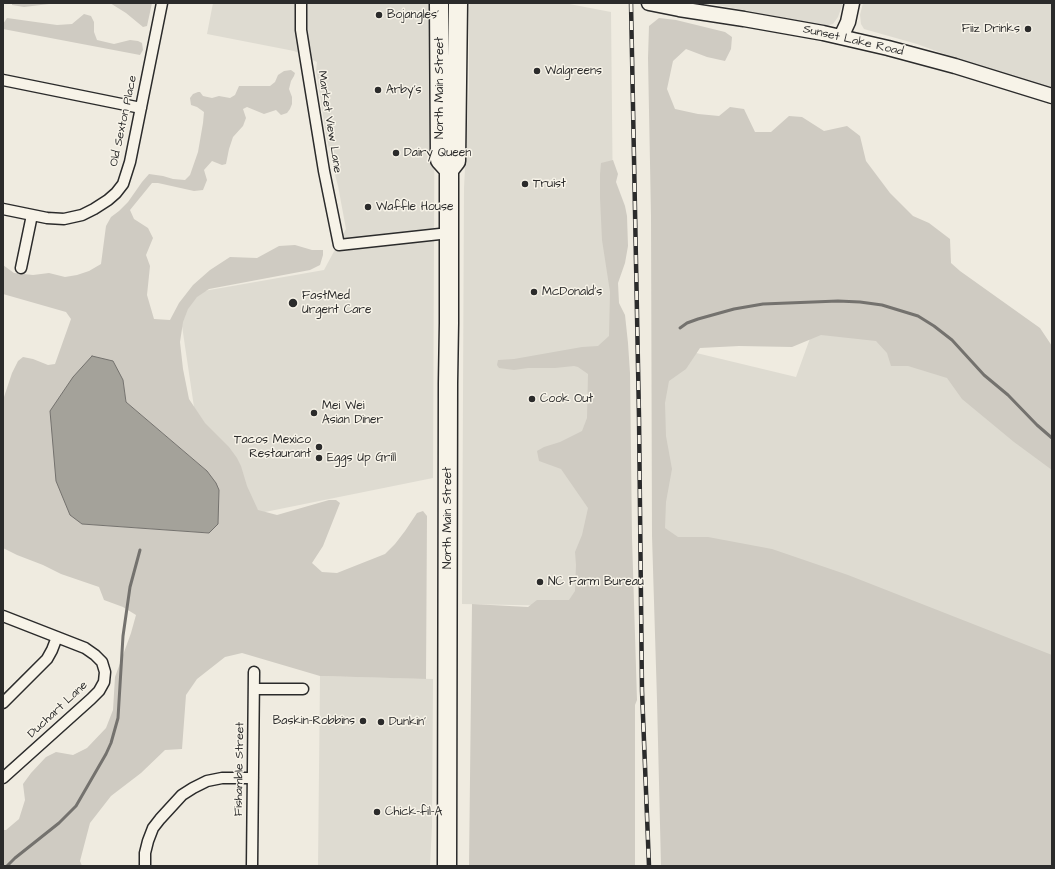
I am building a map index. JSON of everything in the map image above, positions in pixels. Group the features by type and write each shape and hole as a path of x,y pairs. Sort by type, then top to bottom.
{"highway":[{"name":"North Main Street","path":"439,3 440,160 449,170"},
{"name":"North Main Street","path":"447,866 449,170 456,161 458,3"}],"main road":[{"name":"Sunset Lake Road","path":"649,3 841,37 955,66 1052,96"},
{"path":"841,37 848,22 852,3"}],"street":[{"name":"Old Sexton Place","path":"3,209 47,218 72,218 94,209 108,200 123,184 130,162 162,3"},
{"name":"Market View Lane","path":"301,3 301,30 324,171 339,245 449,233"},
{"path":"3,80 141,108"},
{"path":"21,268 32,215"},
{"name":"Duchart Lane","path":"3,616 85,648 95,654 102,662 105,672 104,682 92,699 3,778"},
{"path":"3,703 47,659 52,650 56,637"},
{"name":"Fishamble Street","path":"252,866 254,672"},
{"path":"254,689 303,689"},
{"path":"145,866 145,853 153,828 182,796 193,788 207,781 222,778 253,778"}],"shaded area":[{"path":"12,3 50,3 24,7 12,5"},
{"path":"110,3 152,3 147,26 143,27 126,13"},
{"path":"213,3 435,3 433,478 255,514 199,441 181,319 198,292 324,270 346,229 326,134 316,71 317,62 294,51 207,34"},
{"path":"470,3 564,3 611,12 617,607 462,604 464,188 469,86"},
{"path":"707,3 843,3 838,17 833,24 826,26"},
{"path":"863,3 1052,3 1052,88 977,66 917,44 864,29 861,24 860,15"},
{"path":"84,14 91,16 94,22 94,32 97,40 114,44 130,40 138,41 142,43 143,50 140,55 3,29 3,24 7,18 57,25 72,24"},
{"path":"659,18 676,20 725,32 732,37 731,49 725,61 707,57 686,49 673,61 667,89 675,109 698,114 719,116 730,107 744,109 755,132 771,132 789,116 802,117 824,131 847,126 860,136 866,161 890,193 913,216 929,223 950,239 951,263 1040,328 1052,346 1052,470 1014,442 962,399 947,378 908,366 891,366 887,353 876,341 821,335 792,347 739,346 700,348 686,369 669,381 665,403 666,436 672,469 666,502 665,528 678,537 708,537 772,549 848,575 1052,655 1052,866 661,866 652,536 651,216 648,58 649,26"},
{"path":"291,70 295,73 289,89 292,97 290,109 287,113 281,115 276,110 264,114 247,107 243,109 246,118 243,126 233,137 226,164 222,165 212,161 204,170 207,180 203,190 194,191 152,183 130,210 134,219 148,228 153,238 146,255 150,266 147,295 154,319 170,320 179,303 193,285 210,270 230,257 257,258 279,246 295,245 312,250 323,250 320,265 310,270 209,289 197,297 188,309 183,322 180,342 183,369 189,399 205,423 229,447 237,458 247,486 258,510 277,515 329,500 336,500 340,503 323,546 312,563 322,572 337,573 385,554 395,544 417,513 423,511 427,516 426,679 320,676 242,653 225,657 197,679 186,695 182,749 165,750 141,773 111,796 90,823 80,861 82,866 3,866 3,830 6,830 19,819 25,800 23,784 31,773 46,757 56,752 73,755 87,748 106,728 113,710 115,677 136,615 123,607 104,600 99,587 61,574 3,548 3,400 12,373 18,361 23,357 48,365 55,364 71,319 66,312 3,294 3,265 14,273 33,275 49,273 65,277 89,271 101,264 106,226 111,217 128,202 149,174 185,180 190,175 198,152 204,112 191,105 190,98 193,94 200,92 203,96 212,98 219,96 230,98 235,95 239,86 270,86 275,82 278,75 284,71","holes":["123,380 126,402 207,471 209,533 82,524"]},
{"path":"613,160 618,174 616,182 627,216 628,246 625,263 618,283 619,303 625,315 630,373 632,538 637,700 635,705 635,866 469,866 472,604 528,607 537,600 569,600 575,591 575,552 582,535 588,508 561,469 539,461 537,451 582,431 587,418 588,374 574,366 514,370 499,368 497,365 498,360 514,359 582,347 598,346 609,336 610,292 602,240 600,174 601,163"},
{"path":"817,319 931,339 1052,439 1052,677 662,537 659,344 796,377"},
{"path":"92,356 113,361 123,380 126,402 207,471 216,483 219,490 218,524 209,533 82,524 70,515 56,481 50,411 73,377"},
{"path":"320,676 433,679 432,826 430,866 318,866"}],"waterway":[{"path":"680,328 687,323 698,319 734,309 763,304 838,301 882,305 918,316 952,340 984,375 1008,395 1052,438"},
{"path":"7,866 59,823 76,806 111,743 118,718 123,636 130,587 140,550"}],"railway":[{"path":"631,3 639,417 642,691 649,866"}],"place":[{"name":"Bojangles'","path":"379,15"},
{"name":"Fiiz Drinks","path":"1028,29"},
{"name":"Walgreens","path":"537,71"},
{"name":"Arby's","path":"378,90"},
{"name":"Dairy Queen","path":"396,153"},
{"name":"Truist","path":"525,184"},
{"name":"Waffle House","path":"368,207"},
{"name":"McDonald's","path":"534,292"},
{"name":"FastMed Urgent Care","path":"293,303"},
{"name":"Cook Out","path":"532,399"},
{"name":"Mei Wei Asian Diner","path":"314,413"},
{"name":"Tacos Mexico Restaurant","path":"319,447"},
{"name":"Eggs Up Grill","path":"319,458"},
{"name":"NC Farm Bureau","path":"540,582"},
{"name":"Baskin-Robbins","path":"363,721"},
{"name":"Dunkin'","path":"381,722"},
{"name":"Chick-fil-A","path":"377,812"}]}
